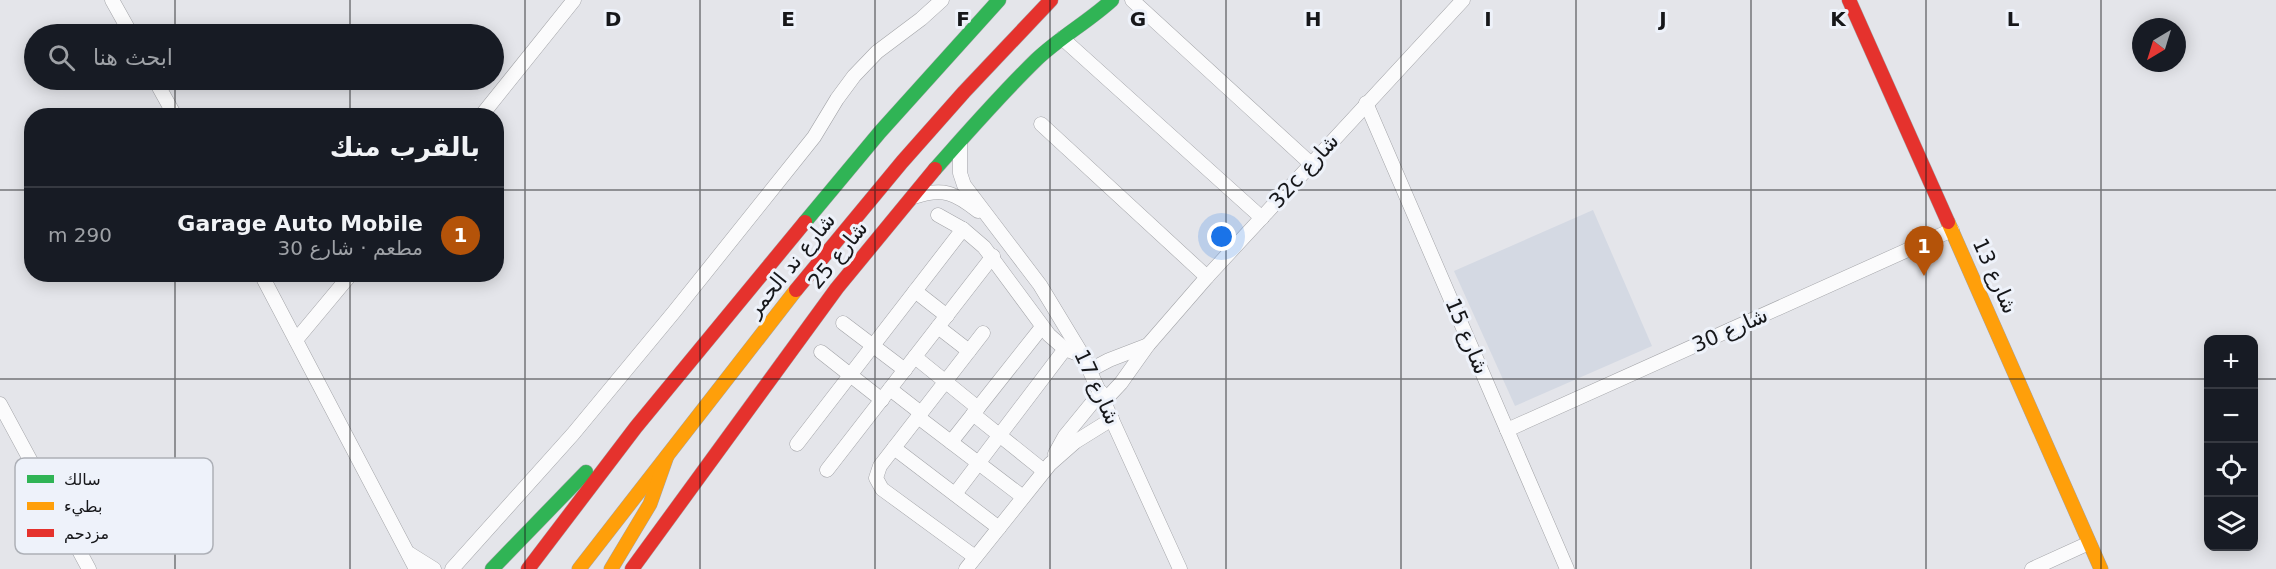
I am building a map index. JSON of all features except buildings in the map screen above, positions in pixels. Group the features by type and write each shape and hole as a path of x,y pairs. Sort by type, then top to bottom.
{"main road":[{"name":"شارع ند الحمر","path":"528,569 636,427 880,132 999,0"},
{"name":"شارع ند الحمر","path":"579,569 786,303 902,162 1051,0"},
{"name":"شارع 25","path":"632,569 837,288 912,197 1036,60 1062,38 1094,17 1112,0"},
{"name":"شارع 13","path":"1849,0 2101,569"},
{"path":"492,569 593,465 636,427"},
{"path":"611,569 650,504 668,456"}],"street":[{"path":"112,0 125,24"},
{"path":"504,87 573,0"},
{"path":"452,569 573,434 667,321 814,137 854,76 877,52 942,0"},
{"path":"1132,0 1310,163"},
{"name":"32c شارع","path":"1047,468 1065,436 1103,396 1121,383 1148,345 1207,277 1463,0"},
{"path":"1062,38 1262,218"},
{"path":"161,90 171,108"},
{"path":"487,108 502,90"},
{"name":"شارع 15","path":"1366,103 1567,569"},
{"path":"1041,124 1207,277"},
{"name":"شارع 17","path":"960,142 960,173 964,185 1040,285 1083,356 1180,569"},
{"name":"شارع 17","path":"912,197 930,191 950,193 989,219"},
{"path":"938,215 963,229 993,256 1042,327 1065,349 1083,356"},
{"path":"797,444 963,229"},
{"name":"شارع 30","path":"1507,430 1952,230"},
{"path":"827,470 993,256"},
{"path":"265,282 416,569"},
{"path":"296,340 344,282"},
{"path":"915,291 969,351"},
{"path":"843,323 905,370"},
{"path":"951,442 1042,327"},
{"path":"975,557 878,484 877,472 983,333"},
{"name":"32c شارع","path":"1090,370 1148,345"},
{"path":"955,494 1065,349"},
{"path":"821,352 850,375 920,415 951,442 1023,497"},
{"path":"915,357 946,381 999,435 1047,468"},
{"path":"0,404 29,458"},
{"name":"32c شارع","path":"966,569 1047,468 1075,442 1112,419"},
{"path":"894,448 999,528"},
{"path":"2032,569 2089,543"},
{"path":"404,549 434,569"},
{"path":"81,554 89,569"}],"shaded area":[{"path":"1593,210 1652,346 1515,406 1454,271"}],"traffic: fast":[{"path":"805,222 880,132 999,0"},
{"path":"935,169 1036,60 1112,0"},
{"path":"492,569 586,472"}],"traffic: slow":[{"path":"1948,222 2101,569"},
{"path":"579,569 796,290"},
{"path":"611,569 650,504 667,456"}],"traffic: jam":[{"path":"796,290 902,162 1051,0"},
{"path":"1849,0 1948,222"},
{"path":"632,569 837,288 935,169"},
{"path":"528,569 636,427 805,222"}],"place":[{"name":"Garage Auto Mobile","path":"1924,276"}]}
